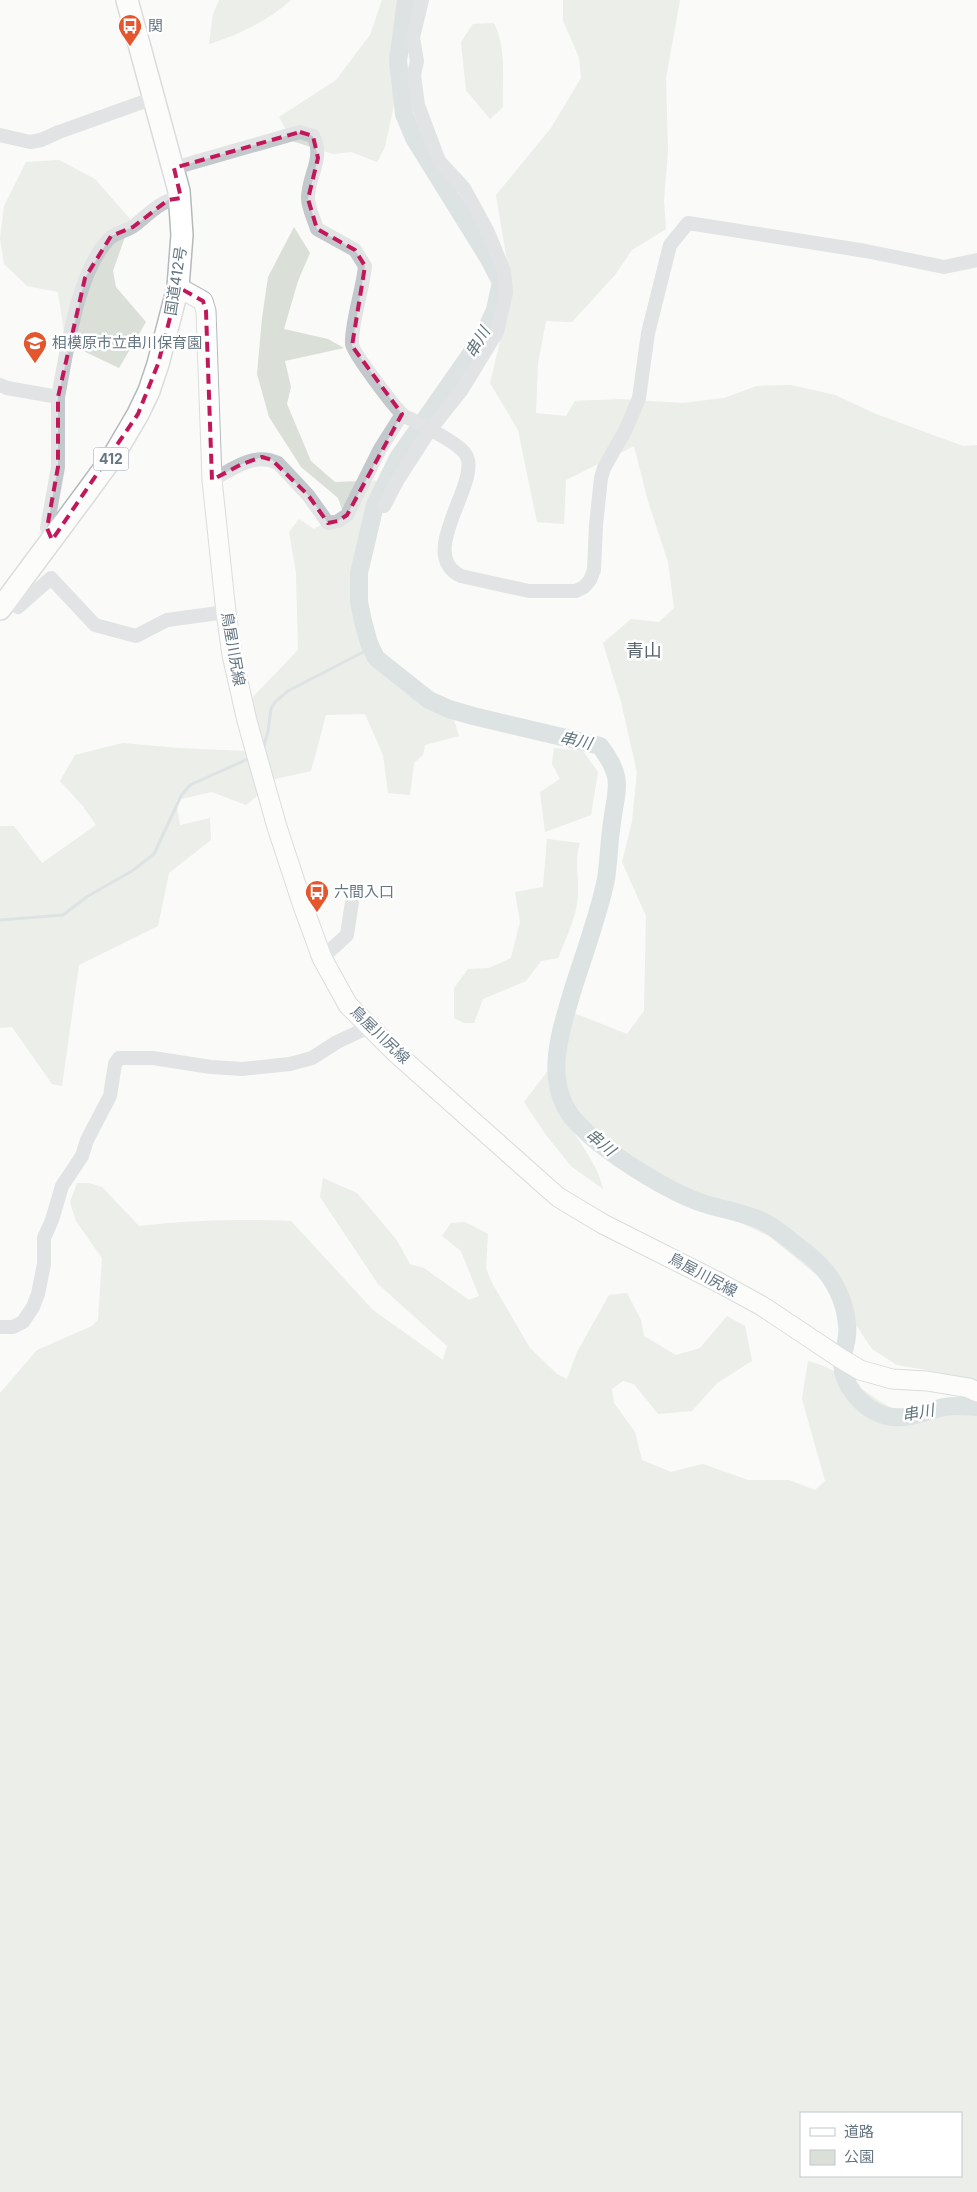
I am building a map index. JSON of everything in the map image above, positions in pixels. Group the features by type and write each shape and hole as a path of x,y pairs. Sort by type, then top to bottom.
{"highway":[{"name":"国道412号","path":"3,604 114,454 138,414 158,364 178,287 182,235 180,198 174,168 127,0"}],"main road":[{"name":"鳥屋川尻線","path":"178,287 203,301 206,311 212,480 232,655 247,721 277,827 322,958 348,1005 369,1027 558,1197 603,1224 762,1306 860,1370 892,1379 927,1381 969,1388 977,1392"}],"street":[{"path":"384,506 429,429 461,391 497,332 506,294 504,271 487,230 464,188 439,161 418,106 414,75 417,61 413,38 422,0"},
{"path":"0,135 30,142 41,140 154,98"},
{"path":"174,168 300,132 313,136 317,144 318,158 308,199 317,229 355,250 365,266 354,324 352,346 363,364 405,416 461,448 468,459 468,472 456,504 445,546 446,562 452,570 470,579 529,591 576,591 584,587 590,580 594,570 601,478 604,468 626,428 639,398 648,333 670,245 688,223 866,251 944,267 977,260"},
{"path":"52,540 47,528 58,467 58,397 68,346 85,278 94,258 111,236 133,227 168,200 180,198"},
{"path":"0,385 7,388 58,397"},
{"path":"212,480 242,464 262,458 272,460 278,463 308,495 328,523 338,521 347,515 380,449 405,416"},
{"path":"3,604 18,607 51,578 95,625 136,636 167,620 226,612"},
{"path":"322,958 347,935 352,902"},
{"path":"0,1327 13,1327 23,1322 33,1307 38,1294 44,1264 44,1238 52,1220 62,1186 82,1156 110,1096 115,1064 119,1058 153,1058 211,1068 242,1069 290,1064 312,1058 337,1042 369,1027"}],"highlighted area":[{"path":"300,132 313,136 318,158 308,199 317,229 355,250 365,266 352,346 402,414 347,515 338,521 328,523 308,495 272,460 262,457 242,464 212,480 206,311 203,301 178,287 158,364 138,414 52,540 47,528 58,467 58,397 85,278 111,236 133,227 168,200 181,198 174,168"}],"green space":[{"path":"219,0 291,0 252,27 209,44 213,14"},
{"path":"382,0 419,0 385,147 377,162 351,152 333,154 292,141 279,117 336,80 370,35"},
{"path":"563,0 680,0 666,78 668,150 664,201 666,229 632,250 615,275 572,322 546,321 538,363 536,413 566,416 575,401 619,399 683,403 724,398 757,386 791,385 835,395 876,414 963,446 977,445 977,1381 897,1365 872,1349 830,1286 769,1236 717,1212 690,1204 662,1186 636,1175 616,1161 607,1159 586,1141 562,1077 565,1043 574,1013 627,1034 644,1011 646,916 622,862 632,822 637,772 621,702 603,643 631,619 659,622 674,608 668,562 648,501 634,446 566,480 564,524 537,522 518,430 490,383 512,291 496,195 551,128 581,78 579,57 563,21"},
{"path":"494,23 501,43 503,107 490,119 466,90 461,42 473,24"},
{"path":"59,160 95,179 131,220 113,271 116,287 146,322 119,368 77,348 64,332 58,292 27,286 4,264 0,238 4,206 26,162"},
{"path":"294,227 310,253 298,281 284,329 328,339 344,348 285,361 291,387 287,404 311,461 335,482 387,480 355,550 355,620 369,664 422,705 452,713 459,736 425,745 423,755 414,763 410,795 388,793 383,755 365,714 326,715 311,771 271,780 251,699 298,650 296,572 289,532 299,519 314,529 343,512 338,498 301,467 269,417 257,374 268,277"},
{"path":"123,743 245,751 258,795 246,805 212,792 176,800 180,825 210,818 211,840 169,873 158,926 79,965 62,1086 52,1084 12,1027 0,1028 0,826 14,826 42,863 96,825 82,805 60,781 75,755"},
{"path":"554,748 583,751 598,772 591,815 545,832 540,792 560,779 552,764"},
{"path":"547,839 580,843 577,862 578,887 576,911 558,958 541,961 526,981 483,999 474,1023 464,1023 454,1018 454,988 468,969 489,968 511,958 520,922 515,892 543,887"},
{"path":"550,1068 551,1082 559,1108 595,1167 603,1189 571,1166 546,1135 524,1102"},
{"path":"323,1178 357,1193 396,1239 410,1264 424,1268 469,1300 479,1296 461,1251 442,1236 451,1223 465,1222 488,1234 486,1268 492,1283 530,1348 557,1374 567,1379 577,1352 609,1295 627,1293 641,1320 644,1336 676,1355 700,1348 727,1316 745,1326 752,1361 717,1383 692,1411 658,1414 634,1384 623,1381 612,1389 614,1403 635,1432 642,1460 671,1472 703,1464 748,1480 789,1480 815,1490 825,1481 802,1399 808,1361 833,1370 900,1412 925,1413 977,1410 977,2192 0,2192 0,1393 37,1350 92,1326 98,1320 102,1258 76,1221 70,1202 77,1183 89,1183 102,1187 139,1226 215,1220 291,1221 373,1310 443,1360 447,1346 378,1284 320,1197"}],"waterway":[{"name":"串川","path":"406,0 398,61 404,114 414,138 489,259 501,282 495,310 482,338 398,458 375,505 359,573 359,602 369,643 376,658 429,700 449,709 473,716 600,746 613,766 616,775 617,791 606,879 564,1021 557,1054 556,1071 558,1087 563,1102 572,1117 583,1129 613,1154 649,1177 699,1202 747,1215 768,1224 817,1262 835,1285 843,1304 848,1332 842,1366 844,1376 854,1394 869,1408 887,1416 901,1417 948,1406 977,1407"},
{"path":"264,746 271,709 275,702 288,691 371,648"},
{"path":"0,920 63,915 88,896 132,871 154,854 181,796 190,785 250,758"}],"place":[{"name":"関","path":"130,47"},
{"name":"相模原市立串川保育園","path":"35,364"},
{"name":"六間入口","path":"317,913"}],"district":[{"name":"青山","path":"644,651"}]}
